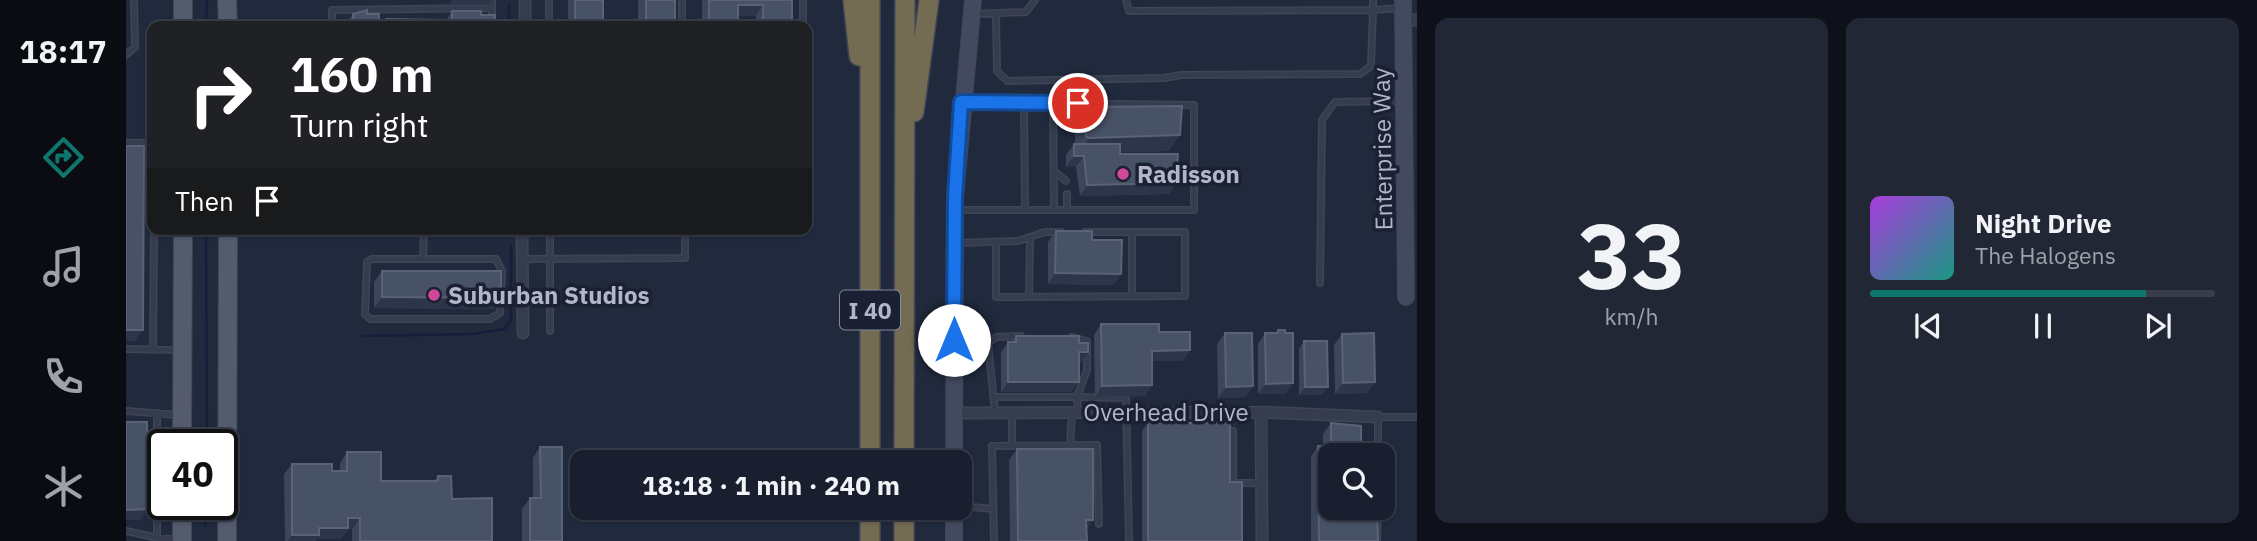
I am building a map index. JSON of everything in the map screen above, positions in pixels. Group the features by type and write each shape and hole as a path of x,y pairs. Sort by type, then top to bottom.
{"highway":[{"path":"853,0 869,158"},
{"name":"I 40","path":"870,0 870,450"},
{"name":"I 40","path":"904,450 905,0"},
{"path":"904,176 929,0"},
{"path":"870,520 870,541"},
{"path":"904,520 904,541"}],"main road":[{"path":"183,0 183,21"},
{"path":"228,0 228,21"},
{"path":"182,429 183,235"},
{"path":"227,541 228,235"},
{"path":"182,520 182,540"}],"street":[{"path":"525,0 525,21"},
{"path":"954,450 955,211 961,102 972,7"},
{"name":"Enterprise Way","path":"1406,12 1404,101 1412,297"},
{"path":"522,235 523,333"},
{"path":"1261,412 1262,541"},
{"name":"Overhead Drive","path":"954,413 1261,412 1378,417"},
{"path":"954,541 956,520"}],"lane":[{"path":"126,55 135,47 134,0"},
{"path":"380,0 380,9"},
{"path":"434,0 434,9"},
{"path":"492,0 492,21"},
{"path":"549,0 549,21"},
{"path":"682,0 682,21"},
{"path":"803,0 803,21"},
{"path":"972,7 996,13 1026,12 1035,0"},
{"path":"1126,0 1129,10 1406,12"},
{"path":"1174,0 1174,10"},
{"path":"996,13 997,71 1007,81 1164,79 1181,75 1360,74 1371,66 1373,0"},
{"path":"332,21 332,10 492,8"},
{"path":"1320,283 1322,120 1335,102 1404,101"},
{"path":"955,211 1194,211 1194,105 961,102"},
{"path":"1024,103 1026,210"},
{"path":"1052,103 1054,210"},
{"path":"126,143 147,144"},
{"path":"1054,171 1066,181"},
{"path":"1067,194 1067,210"},
{"path":"954,244 1030,238 1045,232 1070,232"},
{"path":"996,242 996,297 1185,296 1185,232 1082,232"},
{"path":"1132,233 1132,296"},
{"path":"153,350 154,235"},
{"path":"423,259 424,235"},
{"path":"550,235 550,331"},
{"path":"522,259 685,258 685,235"},
{"path":"1028,296 1030,238"},
{"path":"372,259 423,259 496,259 502,271 500,313 490,319 370,319 365,314 367,262 372,259"},
{"path":"954,340 988,343 996,337 1028,337"},
{"path":"1069,337 1087,341 1087,370 1077,397 1070,445"},
{"path":"988,343 995,413"},
{"path":"126,349 183,350"},
{"path":"994,397 1126,398 1129,541"},
{"path":"126,411 182,415"},
{"path":"157,413 158,537"},
{"path":"1012,413 1012,446"},
{"path":"1378,443 1378,417 1417,417"},
{"path":"1233,431 1233,483 1262,483"},
{"path":"994,541 992,446 1097,445 1099,524"},
{"path":"972,506 993,509"},
{"path":"1377,541 1378,520"},
{"path":"126,531 182,540"}],"building":[{"path":"575,0 603,0 603,21 575,21"},
{"path":"646,0 675,0 675,21 646,21"},
{"path":"709,0 792,0 792,21 763,21 763,5 738,5 738,21 709,21"},
{"path":"367,10 367,14 379,14 379,21 353,21 353,14"},
{"path":"452,11 481,11 481,15 495,15 495,21 452,21"},
{"path":"386,19 440,20 440,21"},
{"path":"1182,106 1180,135 1086,137 1086,115 1089,114 1089,107"},
{"path":"1074,144 1120,144 1120,154 1178,154 1176,183 1087,185 1084,156 1074,156"},
{"path":"126,146 144,146 143,330 126,330"},
{"path":"1056,231 1092,231 1092,240 1122,240 1121,274 1055,273"},
{"path":"382,271 501,271 501,298 382,297"},
{"path":"1101,324 1159,324 1159,332 1190,332 1190,350 1152,351 1152,385 1102,386"},
{"path":"1278,330 1293,333 1293,383 1266,384 1265,333 1278,333"},
{"path":"1225,333 1252,333 1253,386 1226,387"},
{"path":"1374,333 1375,382 1343,383 1342,334"},
{"path":"1016,336 1079,336 1079,343 1088,343 1088,352 1079,352 1079,382 1008,382 1008,342 1016,342"},
{"path":"1304,341 1327,341 1328,387 1305,387"},
{"path":"126,422 147,422 147,509 126,510"},
{"path":"1148,423 1230,423 1230,482 1242,482 1242,541 1148,541"},
{"path":"1331,423 1361,426 1361,443 1331,443"},
{"path":"540,447 562,447 562,541 530,541 530,498 541,498"},
{"path":"1017,449 1093,449 1093,520 1086,520 1087,541 1018,541"},
{"path":"347,452 381,452 381,481 438,481 438,476 451,476 452,499 492,498 492,541 360,541 360,518 348,518 348,528 319,528 319,535 292,535 292,464 332,464 332,471 347,471"},
{"path":"1319,520 1377,520 1378,541 1319,541"}],"waterway":[{"path":"206,21 207,0"},
{"path":"509,6 509,21"},
{"path":"206,235 207,429"},
{"path":"362,336 473,334 504,329 511,321 511,246"},
{"path":"205,520 205,526"}],"place":[{"name":"Radisson","path":"1123,174"},
{"name":"Suburban Studios","path":"434,295"}],"route":[{"path":"954,340 955,197 961,102 1078,103"}]}
